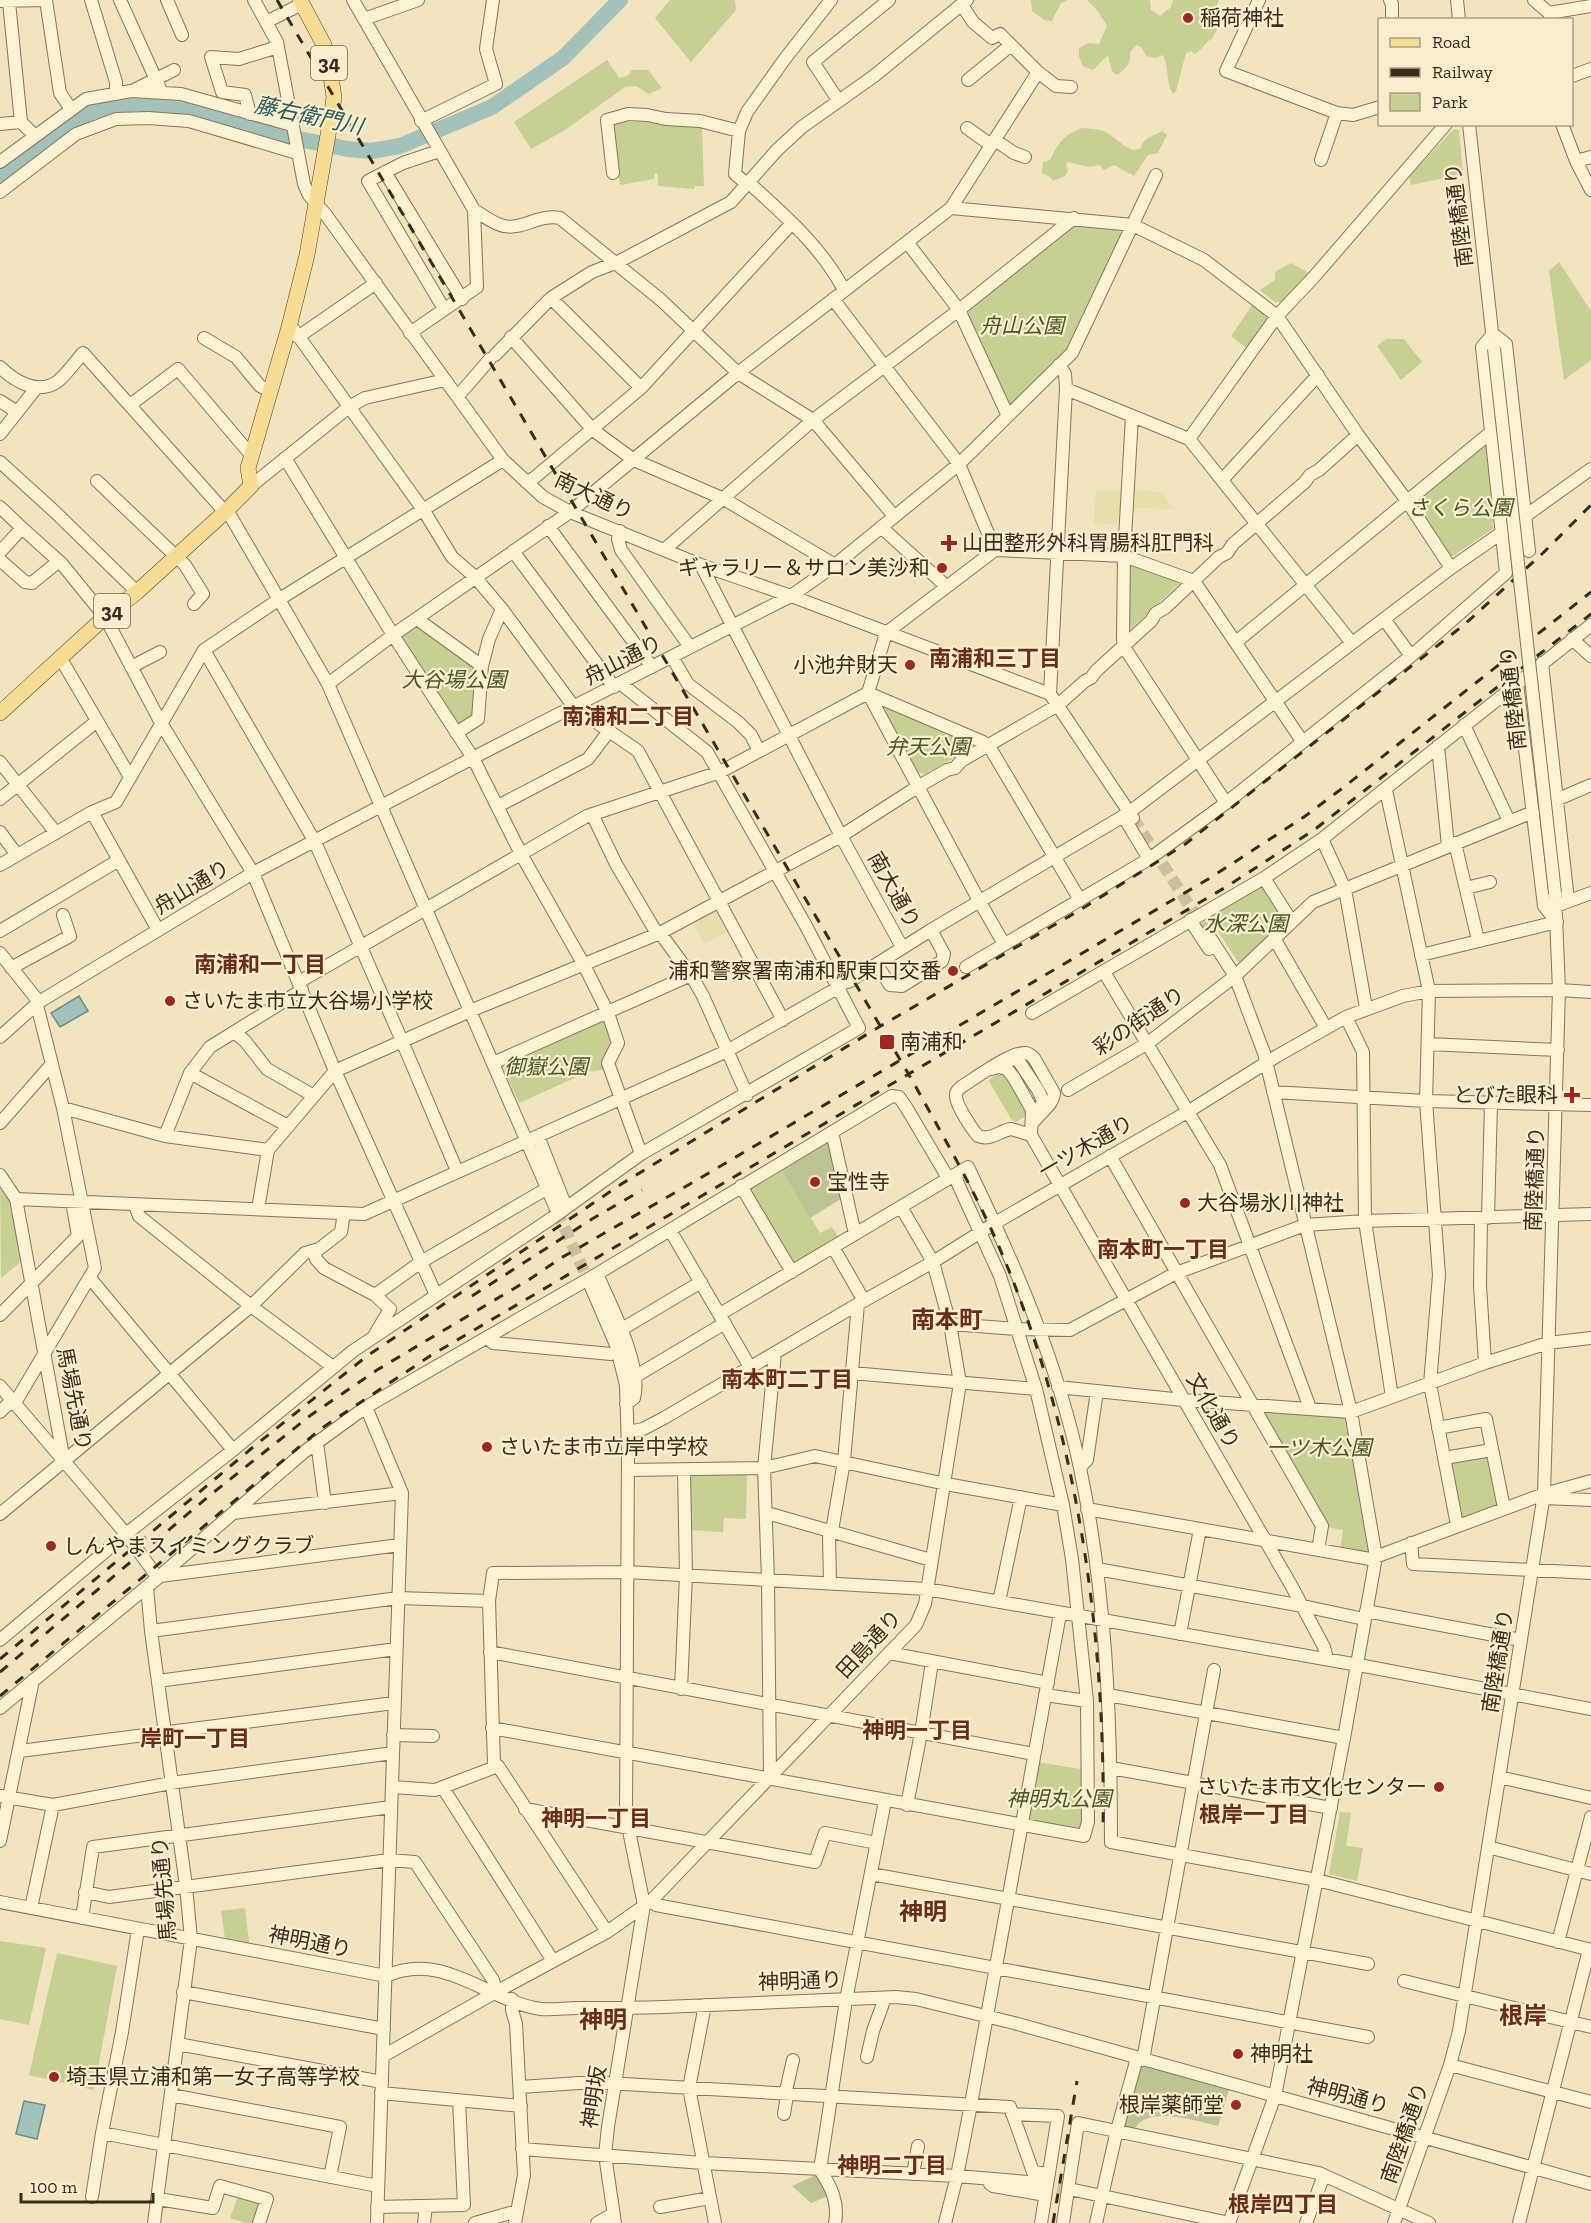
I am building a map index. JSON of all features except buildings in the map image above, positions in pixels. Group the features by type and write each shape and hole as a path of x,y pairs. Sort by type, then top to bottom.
{"main road":[{"name":"34","path":"0,713 105,617 137,592 251,486 248,468 270,391 294,332 334,97 324,45 301,2"}],"street":[{"path":"35,136 21,122 5,2 46,0 60,93 71,109"},
{"path":"91,0 117,82 116,94"},
{"path":"120,0 162,93"},
{"path":"167,0 182,35"},
{"name":"南大通り","path":"254,0 278,47 292,127 304,184 309,195 376,283 503,460 526,482 543,496 570,512 701,565 841,836 902,947"},
{"path":"353,0 474,210 477,287 410,333"},
{"path":"364,19 418,0"},
{"path":"422,123 496,84 486,49 493,0"},
{"path":"831,0 747,112 738,131 735,174 792,223 832,267 844,290"},
{"path":"838,100 813,62 889,0"},
{"path":"1259,0 1226,71 1336,113 1353,115 1378,108"},
{"path":"1390,0 1392,18"},
{"path":"1457,0 1459,18"},
{"path":"1534,0 1550,16 1591,6"},
{"path":"266,22 301,2"},
{"path":"458,396 511,337 551,298 592,272 618,262 731,202 777,150 838,100 874,76 964,2 973,22 982,31 992,38 1000,34 1038,72 1056,86 1071,87"},
{"path":"968,80 1011,45"},
{"path":"250,114 245,95 222,92 211,57 239,59 278,47"},
{"path":"1573,76 1591,69"},
{"path":"0,162 86,99 131,91 174,70"},
{"path":"328,684 393,635 570,512 738,373 951,207 1038,72"},
{"path":"131,91 181,94 292,127"},
{"path":"1321,160 1331,150 1336,113"},
{"path":"613,173 607,120 628,114 648,115 700,122 738,131"},
{"path":"0,192 76,134 116,119 147,118 189,121 297,150"},
{"path":"0,124 21,122"},
{"path":"1189,439 1277,316 1313,278 1444,126"},
{"name":"南陸橋通り","path":"1394,2223 1450,2065 1459,2031 1544,1496 1558,1050 1557,922 1560,900 1469,126"},
{"path":"1563,126 1576,161 1591,190"},
{"path":"967,128 1025,157"},
{"path":"437,148 368,181 444,309"},
{"path":"1576,161 1591,157"},
{"path":"385,172 462,299"},
{"name":"舟山通り","path":"0,1037 38,1004 253,873 791,596 835,565 960,464 1072,353 1156,175"},
{"path":"951,207 1133,225 1204,260 1277,316 1358,435 1407,501 1451,568"},
{"path":"474,210 505,226 522,225 548,216 560,218 618,262 738,373 813,420 894,516"},
{"path":"663,550 813,420 959,310 1074,218"},
{"path":"526,482 593,430 641,388 792,223"},
{"path":"907,242 959,310 1008,416"},
{"path":"376,283 294,332 452,556 475,577 502,609 574,707 638,751 783,1020"},
{"path":"551,298 641,388"},
{"path":"833,299 960,464 995,550"},
{"path":"966,967 1149,859 1226,803 1411,656 1506,573 1482,347 1493,334 1506,344 1529,551"},
{"path":"511,337 593,430 634,460 724,499 835,565"},
{"path":"204,338 236,357 260,386 270,391"},
{"path":"0,368 17,382 37,387 56,382 83,353 226,511 328,684 558,1213"},
{"path":"1050,694 1066,389 1065,374 1059,366"},
{"path":"130,405 178,369 252,456"},
{"path":"1222,480 1318,375"},
{"path":"251,486 349,407 365,398 445,380"},
{"path":"0,434 37,387"},
{"path":"1066,389 1189,439 1352,643"},
{"path":"0,401 17,412"},
{"path":"1132,416 1124,556 1124,645 1226,803"},
{"path":"1236,642 1490,433"},
{"path":"258,1209 268,1150 335,1071 470,1011 660,933 841,836 919,786 946,770 955,768 961,761 1058,705 1091,678 1151,621 1156,613 1165,608 1219,557 1227,553 1233,544 1358,435"},
{"path":"285,458 393,635 473,758 521,854 584,965 608,1013 618,1043 608,1063 641,1154"},
{"path":"0,865 92,812 116,802 204,650 278,600 423,512 503,460"},
{"path":"0,462 137,592"},
{"path":"0,1175 16,1199 364,1214 727,1051 877,965 902,947 1054,857 1129,816 1198,760 1451,568 1591,469"},
{"path":"97,481 185,565 202,594 194,604"},
{"path":"0,507 59,561 105,617 161,723 253,873 335,1071 436,1295"},
{"path":"548,526 652,667"},
{"path":"881,527 946,586"},
{"path":"0,552 22,528"},
{"path":"620,531 618,539 621,550 690,647"},
{"path":"165,1136 190,1073 210,1047 361,947 592,814 720,772 868,693 886,633 995,550 1124,556 1194,581 1302,741"},
{"path":"0,1640 126,1534 372,1338 558,1213 641,1154 747,1095 859,1028 849,981 775,871 707,752 617,685 513,551"},
{"path":"0,560 26,582 32,583 59,561"},
{"path":"701,565 791,596 1050,694 1129,816 1149,859"},
{"path":"456,733 478,719 482,666 489,639 502,609"},
{"path":"417,619 482,666"},
{"path":"1384,619 1411,656"},
{"path":"1032,1013 1263,878 1322,839 1591,625"},
{"path":"1572,639 1591,656"},
{"path":"204,650 315,842 457,1172"},
{"path":"131,667 160,652"},
{"path":"672,657 688,684 738,722 751,735 759,751"},
{"path":"61,658 130,777"},
{"path":"1542,663 1556,800 1560,900 1591,893"},
{"path":"1421,955 1557,922 1544,906 1518,683"},
{"path":"868,693 988,746 1080,900"},
{"path":"868,693 979,902 1004,944"},
{"path":"0,799 96,721"},
{"path":"1464,725 1509,821"},
{"path":"498,806 588,759 609,731"},
{"path":"1438,746 1452,845 1466,888 1478,940"},
{"path":"0,762 56,833"},
{"path":"1556,800 1591,785"},
{"path":"1386,790 1429,991 1426,1101 1439,1275 1430,1384 1457,1525"},
{"path":"92,812 158,930"},
{"name":"彩の街通り","path":"1068,1090 1148,1043 1232,978 1313,902 1533,812"},
{"path":"592,814 616,864 656,932 660,933 691,975 703,996 747,1095"},
{"path":"0,832 17,855"},
{"path":"1322,839 1345,889 1366,1008"},
{"path":"0,931 119,860"},
{"path":"1263,878 1292,922"},
{"path":"1466,888 1490,882"},
{"path":"11,968 70,936 63,915"},
{"path":"1190,920 1232,978"},
{"path":"877,965 890,985 902,986 942,961 944,954 931,930"},
{"path":"1074,2190 1230,2223 1275,2096 1304,1952 1376,1557 1351,1412 1264,1053 1232,978 1209,936"},
{"path":"1274,938 1326,1028"},
{"path":"0,953 38,1004 63,1108 78,1202 95,1268 15,1403"},
{"path":"1104,972 1220,1165 1310,1408"},
{"path":"493,1063 691,975"},
{"name":"一ツ木通り","path":"628,1432 643,1429 664,1419 1346,1017 1403,996 1429,991 1559,990 1591,992"},
{"path":"1346,1017 1363,1052 1365,1221 1392,1397"},
{"path":"234,1032 245,1041 267,1070 314,1096"},
{"path":"1428,1044 1558,1050"},
{"path":"1022,1053 1030,1054 1054,1093 1052,1102 1038,1114 1031,1131 1011,1129 992,1137 983,1138 974,1132 958,1104 956,1094 961,1087 1006,1060 1022,1053"},
{"path":"0,1123 52,1064"},
{"path":"991,1069 998,1067 1007,1069 1014,1078 1032,1110 1031,1131"},
{"path":"190,1073 288,1126"},
{"path":"1273,1092 1426,1101 1591,1105"},
{"path":"0,1708 159,1577 317,1442 366,1407 589,1279 892,1096 899,1097 951,1177 980,1233 1000,1276 1036,1389 1063,1505 1079,1617 1087,1701 1088,1822 1084,1836 492,1728"},
{"path":"1485,1363 1480,1286 1491,1102"},
{"path":"63,1108 165,1136 268,1150"},
{"name":"文化通り","path":"1031,1131 1303,1606 1324,1647 1327,1659"},
{"path":"832,1132 855,1234"},
{"path":"528,1140 541,1192 558,1213"},
{"path":"1110,1156 1322,1526 1318,1550"},
{"path":"636,1376 792,1272 968,1167 1041,1330 1080,1467 1097,1569 1108,1695 1112,1842 1317,1880 1590,1950 1519,2223"},
{"path":"741,1186 792,1272"},
{"path":"375,1295 421,1262 541,1192"},
{"name":"馬場先通り","path":"16,1199 64,1461 159,1577"},
{"path":"0,1315 78,1236 78,1202"},
{"path":"135,1205 139,1216 251,1306 333,1367"},
{"name":"田島通り","path":"383,2056 607,1932 648,1903 916,1625 925,1604 946,1484 960,1383 950,1324 933,1262 901,1207"},
{"path":"0,1514 251,1306 305,1253 314,1251 341,1232 344,1213"},
{"path":"950,1324 1070,1330 1176,1273 1305,1225 1591,1214"},
{"path":"670,1230 750,1367"},
{"path":"830,1582 829,1537 844,1461 861,1302 833,1247"},
{"path":"314,1251 316,1259 324,1268 375,1295 390,1309 372,1338"},
{"path":"90,1278 233,1450"},
{"path":"589,1279 622,1329 636,1376 636,1392 627,1405"},
{"path":"589,1279 611,1354 619,1398 627,1405"},
{"path":"589,1279 622,1365 627,1385 628,1752 626,1816 648,1903 1368,2037"},
{"path":"622,1329 701,1282"},
{"path":"487,1337 493,1343 611,1354"},
{"path":"1058,1387 1184,1400 1351,1412 1548,1342 1591,1338"},
{"path":"769,1778 767,1513 764,1468 775,1353"},
{"path":"852,1373 1036,1389"},
{"path":"0,1386 64,1461"},
{"path":"1080,1467 1087,1460 1097,1391"},
{"path":"0,1412 8,1404 15,1403"},
{"path":"366,1407 402,1493 377,2223"},
{"path":"1438,1428 1486,1419 1504,1508"},
{"path":"317,1442 325,1503"},
{"path":"1444,1458 1492,1450"},
{"path":"628,1470 684,1471 764,1468 815,1456 946,1484 1063,1505"},
{"path":"681,1689 686,1575 684,1471"},
{"path":"1087,1509 1370,1559 1504,1508 1591,1481"},
{"path":"233,1513 402,1493"},
{"path":"1544,1496 1591,1500"},
{"path":"999,1602 1021,1497"},
{"path":"767,1513 931,1560"},
{"path":"1180,1634 1200,1529"},
{"path":"1411,1543 1413,1564 1591,1573"},
{"path":"159,1577 400,1545"},
{"path":"1097,1569 1303,1606 1521,1640"},
{"path":"607,1932 498,1766 494,1764 489,1601 493,1573 627,1572 927,1589 1327,1659 1591,1709"},
{"name":"馬場先通り","path":"147,1587 191,1939 154,2223"},
{"path":"151,1631 398,1598 489,1601"},
{"path":"945,2223 971,2104 1060,1614"},
{"path":"158,1681 396,1649"},
{"path":"490,1652 1034,1754"},
{"path":"889,1653 1046,1689 1087,1701"},
{"path":"907,1805 932,1662"},
{"path":"1096,2223 1117,2130 1140,2059 1154,1998 1214,1670"},
{"path":"0,1841 5,1797 20,1751 33,1680"},
{"path":"1108,1695 1344,1738"},
{"path":"20,1751 394,1703"},
{"path":"393,1735 433,1736"},
{"path":"5,1797 53,1805 171,1783 393,1753"},
{"path":"392,1787 435,1790 498,1766"},
{"path":"1111,1768 1330,1808"},
{"path":"1498,1777 1591,1798"},
{"path":"443,1788 553,1961"},
{"path":"836,2223 837,2213 831,2185 820,2170 846,2000 885,1801"},
{"path":"32,1908 53,1805"},
{"path":"82,1918 93,1847 391,1807"},
{"path":"525,1809 815,1862 825,1833 877,1843"},
{"path":"1558,1942 1591,1816"},
{"path":"1488,1847 1591,1875"},
{"path":"85,1892 109,1897 388,1860 415,1862 493,1980 496,1992"},
{"path":"871,1874 1009,1897 1368,1964"},
{"name":"神明通り","path":"0,1902 386,1976 397,1971 412,1969 435,1970 459,1976 512,2000 541,2009 885,1998 916,1999 1014,2023 1591,2184"},
{"name":"神明坂","path":"614,2218 605,2155 627,2008 648,1903"},
{"path":"92,2197 138,1929"},
{"path":"1404,1981 1591,2027"},
{"path":"183,1992 384,2029"},
{"path":"867,2057 873,2031 885,1998"},
{"path":"475,2223 516,2217 524,2175 516,2024 512,2000"},
{"path":"705,2005 689,2088 715,2223"},
{"path":"178,2044 382,2087 459,2100 521,2106"},
{"path":"784,2114 793,2060"},
{"path":"1450,2065 1591,2102"},
{"path":"520,2087 579,2082 1010,2107 1032,2172 1045,2178"},
{"path":"171,2095 340,2127 330,2177"},
{"path":"377,2207 464,2205 459,2100"},
{"path":"1012,2114 1058,2116 1045,2178 1041,2223"},
{"path":"1063,2223 1078,2123 1324,2175 1428,2223"},
{"path":"102,2133 378,2186"},
{"path":"913,2174 918,2146"},
{"path":"522,2149 820,2170 988,2178 1045,2178"},
{"path":"1306,2223 1324,2175"},
{"path":"988,2178 993,2186 1045,2195"},
{"path":"158,2199 213,2208 220,2186 267,2199 259,2223"},
{"path":"660,2207 710,2198"},
{"path":"424,2223 426,2206"},
{"path":"597,2223 614,2218"}],"shaded area":[{"path":"1096,490 1124,491 1122,525 1094,523"},
{"path":"1132,490 1163,492 1173,509 1131,508"},
{"path":"714,908 719,909 730,930 704,944 691,920"}],"green space":[{"path":"670,0 735,0 736,10 691,62 655,18"},
{"path":"1031,0 1068,0 1061,3 1052,21 1044,20 1032,11"},
{"path":"1087,0 1150,0 1151,10 1160,16 1171,7 1173,0 1219,0 1210,25 1217,29 1212,39 1198,52 1186,53 1176,91 1173,94 1163,55 1155,58 1146,56 1142,48 1137,45 1130,52 1127,65 1117,75 1112,71 1108,55 1093,70 1083,66 1079,48 1089,43 1099,44 1107,26 1097,10"},
{"path":"607,60 619,78 627,76 632,70 648,70 662,88 649,94 636,86 625,87 565,130 531,149 514,122"},
{"path":"610,122 702,125 704,186 695,186 694,189 658,186 658,174 655,173 654,179 620,185"},
{"path":"1081,128 1102,131 1134,150 1141,148 1147,138 1162,131 1167,135 1158,153 1148,155 1134,176 1114,165 1104,170 1099,165 1090,167 1068,162 1066,165 1068,171 1065,176 1053,181 1042,173 1043,162 1050,160 1065,137"},
{"path":"1454,129 1459,130 1463,174 1411,185 1409,176"},
{"name":"舟山公園","path":"1075,222 1117,228 1121,234 1064,353 1011,405 1005,404 965,309"},
{"path":"1559,262 1591,311 1591,360 1564,380 1549,271"},
{"path":"1291,263 1309,273 1281,302 1275,302 1260,290 1275,280 1275,272"},
{"path":"1253,304 1269,316 1269,322 1248,349 1231,336"},
{"path":"1386,339 1404,339 1422,362 1401,380 1377,346"},
{"name":"さくら公園","path":"1486,442 1497,513 1492,523 1494,528 1453,556 1449,555 1412,502"},
{"path":"1134,563 1177,578 1179,584 1131,629 1126,626 1128,567"},
{"name":"大谷場公園","path":"417,619 482,666 478,719 456,733 393,635"},
{"name":"弁天公園","path":"887,706 969,740 970,749 925,774 917,772 883,710"},
{"name":"水深公園","path":"1262,885 1286,923 1243,962 1238,962 1208,916"},
{"name":"御嶽公園","path":"603,1018 607,1020 615,1042 606,1069 588,1072 519,1103 500,1062"},
{"path":"1002,1073 1007,1076 1027,1111 1026,1116 1016,1122 1011,1119 989,1081 992,1077"},
{"name":"宝性寺","path":"828,1138 844,1197 810,1218 780,1167"},
{"path":"780,1167 820,1233 832,1227 839,1238 793,1266 748,1187"},
{"path":"0,1178 12,1201 23,1260 1,1278"},
{"name":"一ツ木公園","path":"1264,1410 1346,1417 1356,1464 1369,1553 1366,1556 1340,1551 1343,1530 1326,1527 1262,1413"},
{"path":"1488,1454 1498,1505 1461,1518 1450,1461"},
{"path":"747,1473 746,1519 724,1518 723,1532 688,1530 690,1474"},
{"name":"神明丸公園","path":"1038,1762 1086,1770 1085,1822 1079,1831 1030,1822 1028,1819"},
{"path":"1340,1812 1351,1813 1346,1846 1363,1848 1357,1881 1329,1874"},
{"path":"245,1908 249,1942 246,1944 225,1939 221,1911"},
{"path":"0,1941 46,1948 29,2025 0,2019"},
{"path":"57,1953 117,1966 94,2090 29,2075"},
{"path":"1138,2064 1229,2090 1218,2126 1186,2118 1162,2116 1142,2121 1135,2128 1122,2126"},
{"path":"816,2175 828,2188 830,2195 811,2203 792,2186"},
{"path":"239,2193 265,2200 256,2223 245,2223 230,2218"}],"water":[{"path":"79,996 88,1011 60,1027 51,1013"},
{"path":"24,2101 45,2105 37,2139 16,2134"}],"waterway":[{"name":"藤右衛門川","path":"0,175 63,127 93,111 135,103 180,107 279,135 348,149 371,151 400,146 492,107 563,58 620,0"}],"tunnel":[{"path":"1133,818 1209,936"},
{"path":"557,1211 589,1282"},
{"path":"1040,2183 1074,2190"}],"railway":[{"path":"277,0 912,1080 980,1206 1000,1249 1027,1318 1049,1389 1068,1462 1082,1535 1099,1683 1103,1758 1103,1832"},
{"path":"0,1659 252,1448 367,1356 623,1183 879,1027 1080,910 1184,845 1465,624 1543,553 1591,505"},
{"path":"0,1672 209,1496 311,1415 377,1370 530,1279 561,1258 1210,878 1304,817 1344,787 1591,592"},
{"path":"0,1696 322,1428 430,1356 1226,887 1314,830 1591,614"},
{"path":"472,1296 592,1219 642,1190"},
{"path":"1053,2223 1077,2081"}],"place":[{"name":"稲荷神社","path":"1188,18"},
{"name":"山田整形外科胃腸科肛門科","path":"949,543"},
{"name":"ギャラリー＆サロン美沙和","path":"942,568"},
{"name":"小池弁財天","path":"910,665"},
{"name":"浦和警察署南浦和駅東口交番","path":"953,971"},
{"name":"さいたま市立大谷場小学校","path":"170,1001"},
{"name":"南浦和","path":"887,1042"},
{"name":"とびた眼科","path":"1572,1095"},
{"name":"宝性寺","path":"815,1182"},
{"name":"大谷場氷川神社","path":"1185,1203"},
{"name":"さいたま市立岸中学校","path":"487,1447"},
{"name":"しんやまスイミングクラブ","path":"51,1546"},
{"name":"さいたま市文化センター","path":"1439,1787"},
{"name":"神明社","path":"1238,2054"},
{"name":"埼玉県立浦和第一女子高等学校","path":"54,2077"},
{"name":"根岸薬師堂","path":"1236,2105"}],"district":[{"name":"南浦和三丁目","path":"995,658"},
{"name":"南浦和二丁目","path":"628,716"},
{"name":"南浦和一丁目","path":"260,964"},
{"name":"南本町一丁目","path":"1163,1249"},
{"name":"南本町","path":"947,1320"},
{"name":"南本町二丁目","path":"787,1379"},
{"name":"神明一丁目","path":"917,1730"},
{"name":"岸町一丁目","path":"195,1738"},
{"name":"根岸一丁目","path":"1254,1814"},
{"name":"神明一丁目","path":"596,1818"},
{"name":"神明","path":"923,1912"},
{"name":"根岸","path":"1523,2016"},
{"name":"神明","path":"603,2020"},
{"name":"神明二丁目","path":"892,2165"},
{"name":"根岸四丁目","path":"1283,2204"}]}
